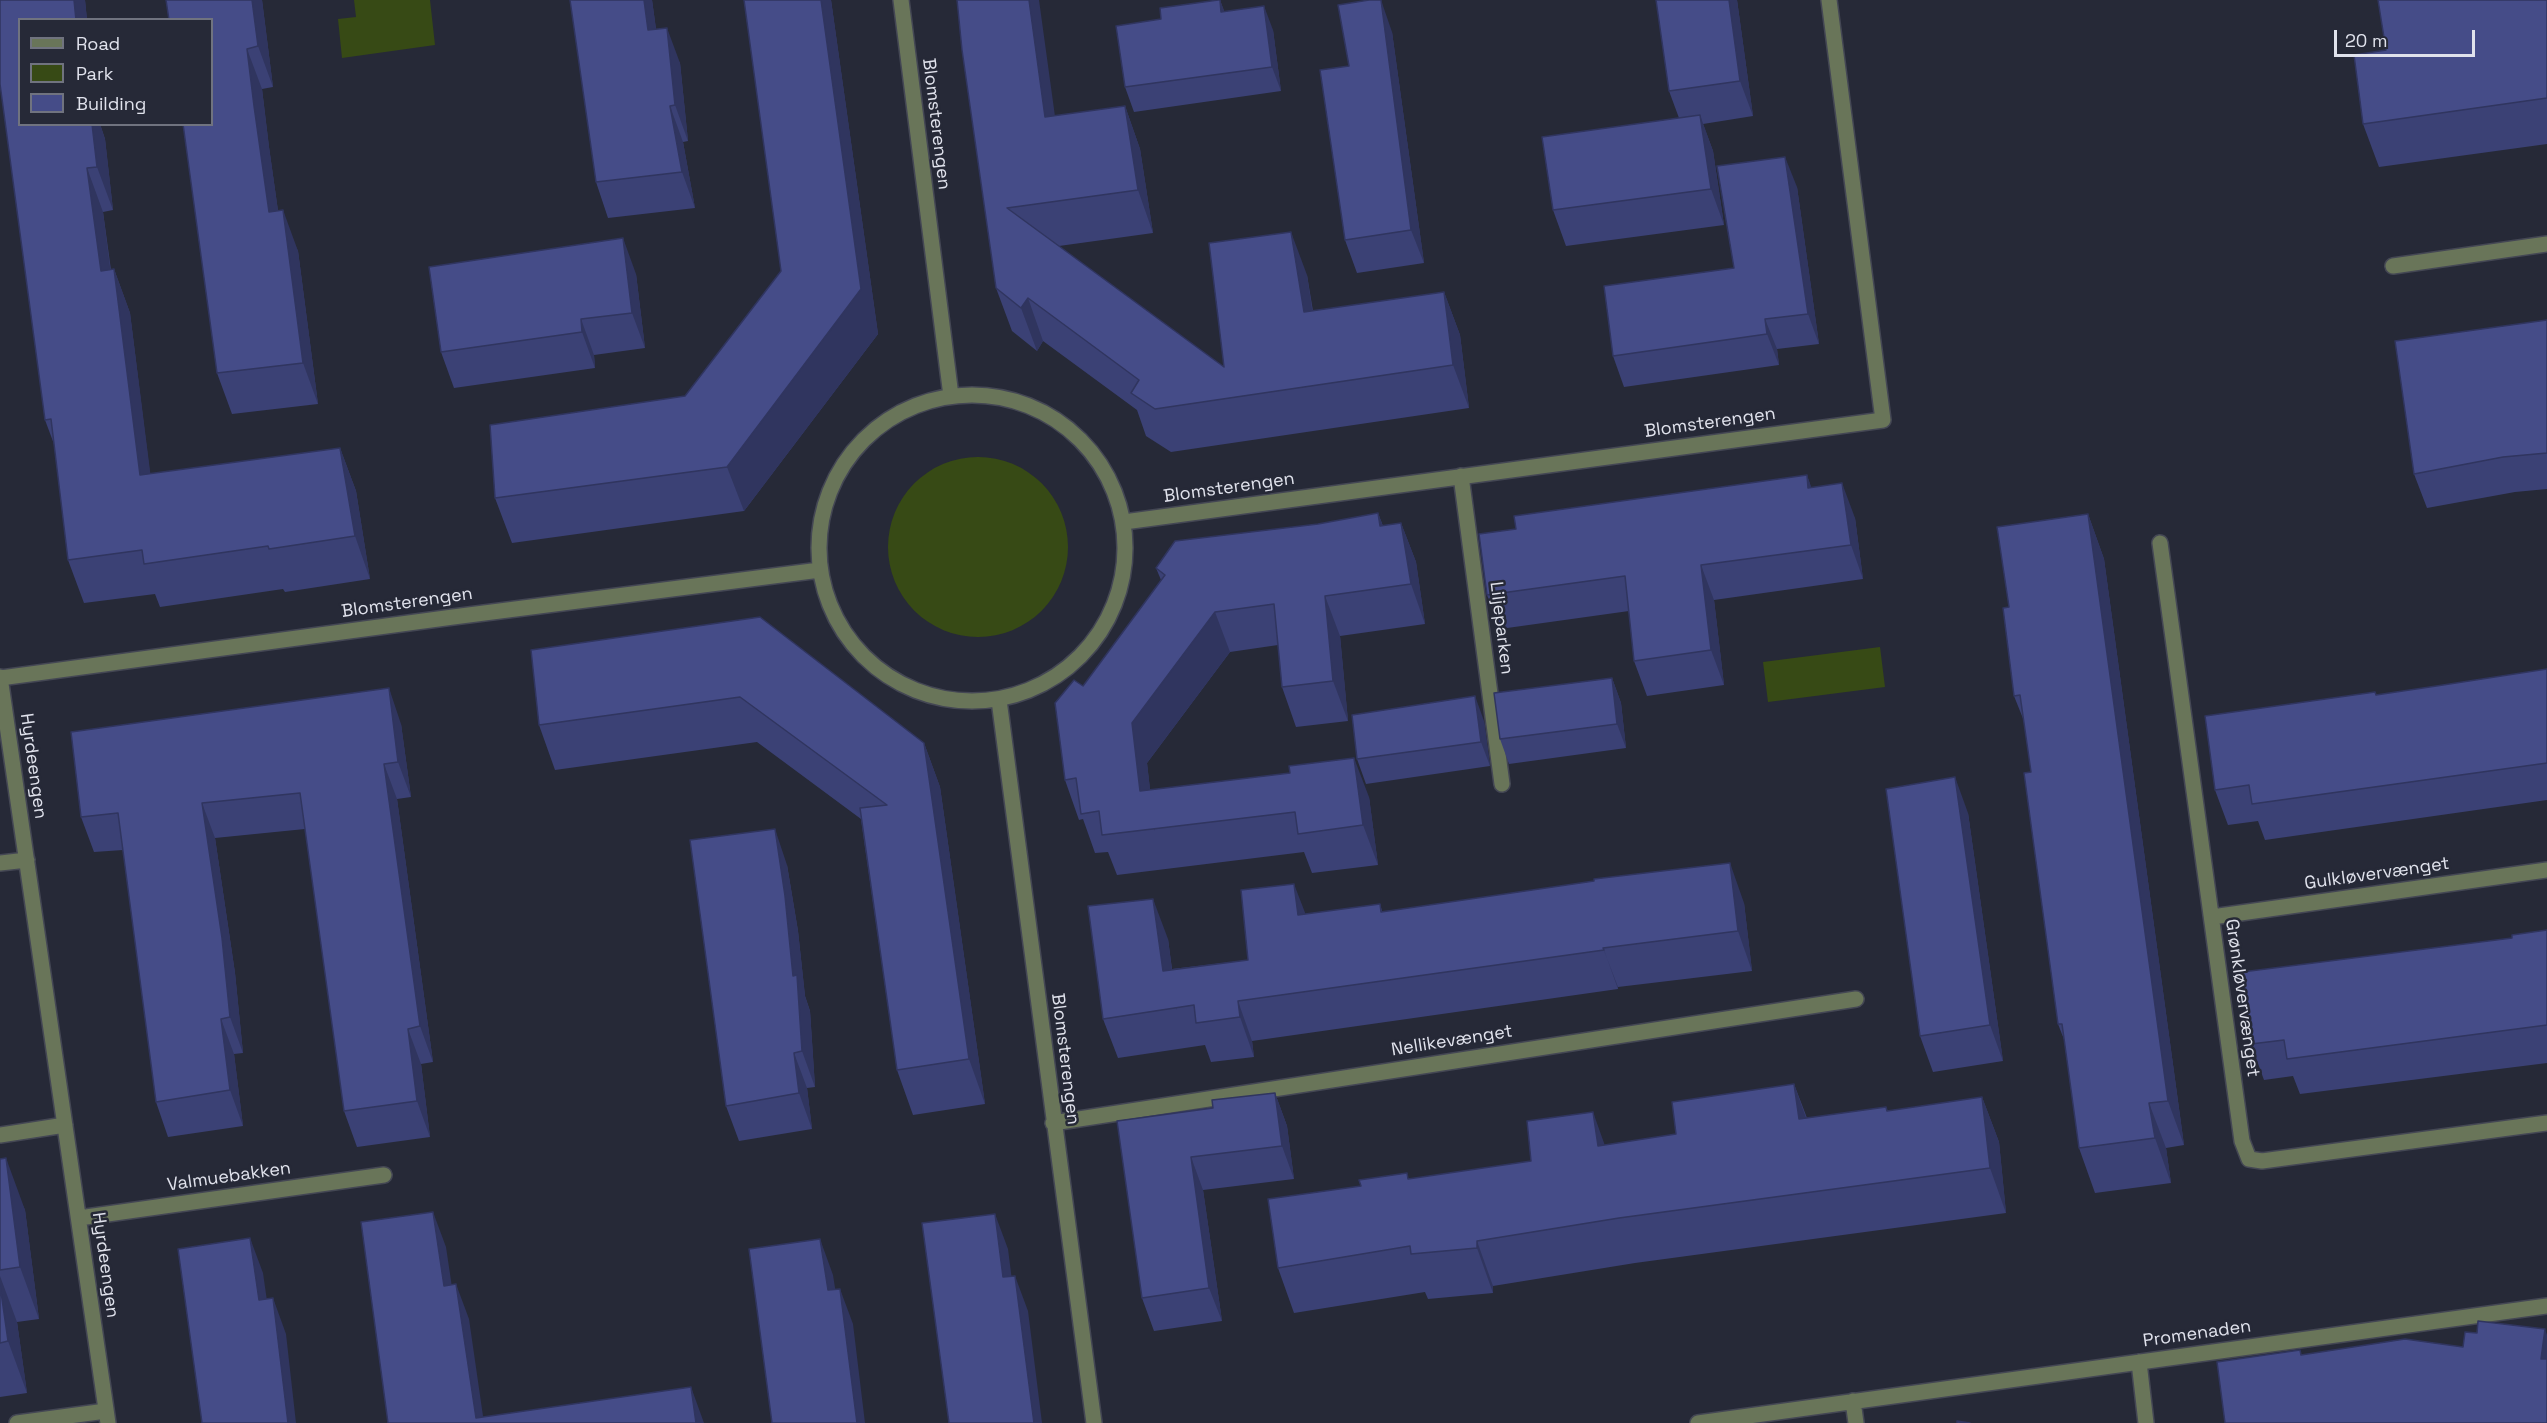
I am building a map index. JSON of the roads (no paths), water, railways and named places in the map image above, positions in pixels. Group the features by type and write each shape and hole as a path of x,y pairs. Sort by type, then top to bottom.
{"street":[{"name":"Blomsterengen","path":"901,0 951,396"},
{"name":"Blomsterengen","path":"1124,522 1883,420 1829,0"},
{"path":"2393,266 2547,244"},
{"path":"951,396 999,396 1030,405 1058,420 1082,441 1102,466 1117,495 1124,522 1126,544 1122,580 1118,598 1102,631 1065,671 1033,689 999,699 961,702 933,696 906,687 873,666 860,653 838,622 829,605 820,570 821,518 832,485 849,455 873,430 894,416 918,404 951,396"},
{"name":"Liljeparken","path":"1461,476 1502,784"},
{"name":"Grønkløvervænget","path":"2160,543 2242,1141 2249,1159 2262,1161 2547,1123"},
{"name":"Blomsterengen","path":"0,678 453,616 820,570"},
{"name":"Hyrdeengen","path":"0,678 107,1417 17,1423"},
{"name":"Blomsterengen","path":"999,699 1094,1423"},
{"path":"0,863 27,860"},
{"name":"Gulkløvervænget","path":"2212,917 2547,870"},
{"name":"Nellikevænget","path":"1053,1123 1856,999"},
{"path":"0,1135 65,1125"},
{"name":"Valmuebakken","path":"79,1218 384,1175"},
{"name":"Promenaden","path":"1698,1423 2547,1306"},
{"path":"2139,1362 2146,1423"},
{"path":"1853,1401 1856,1423"}]}
